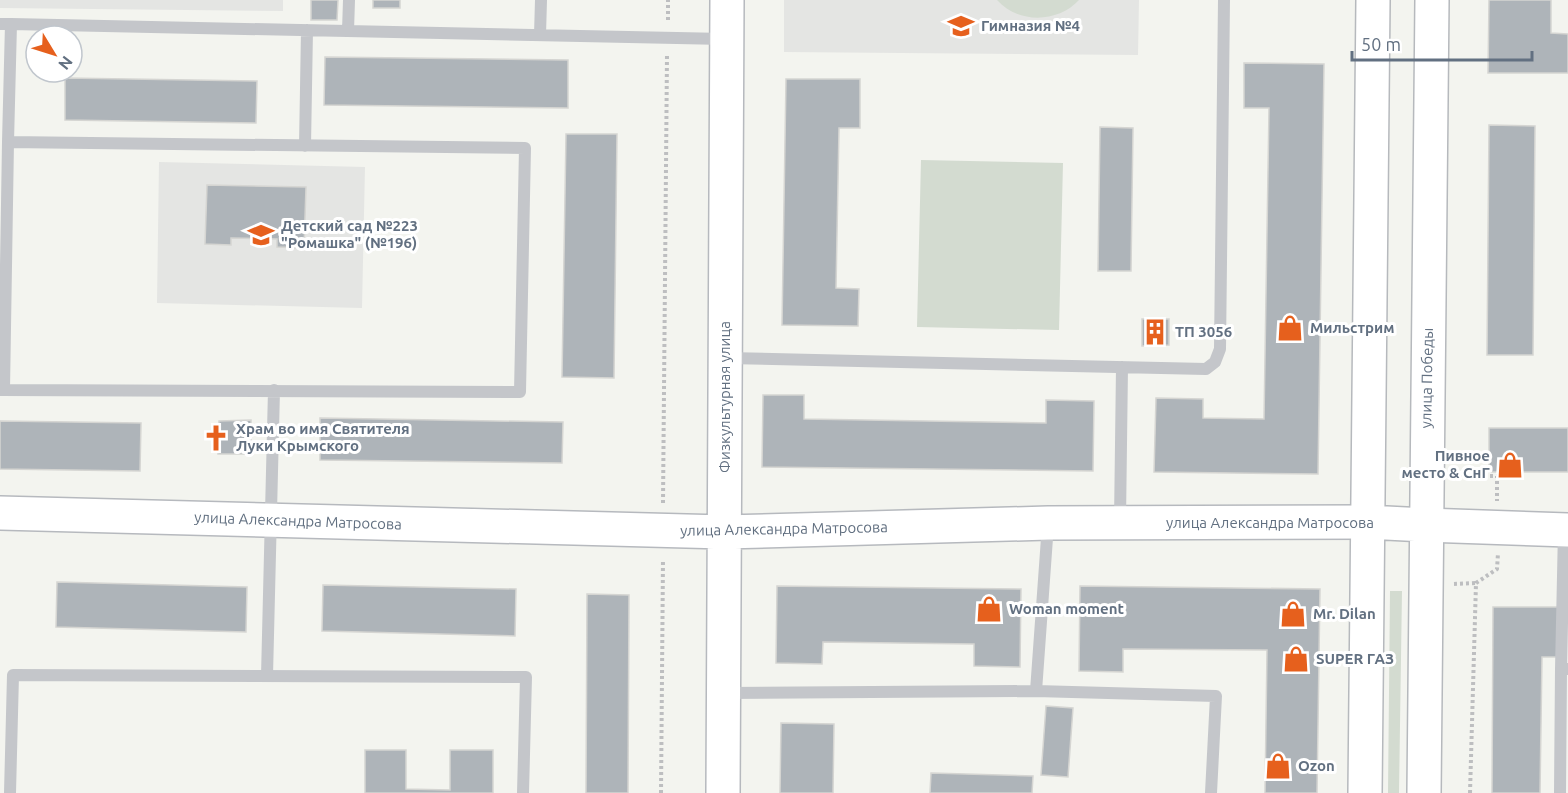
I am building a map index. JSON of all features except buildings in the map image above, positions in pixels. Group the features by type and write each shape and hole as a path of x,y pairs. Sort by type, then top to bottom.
{"street":[{"name":"Физкультурная улица","path":"723,793 727,0"},
{"path":"1365,793 1373,0"},
{"name":"улица Победы","path":"1424,793 1432,0"},
{"name":"улица Александра Матросова","path":"0,513 724,532 1048,523 1367,522 1566,530"}],"lane":[{"path":"348,31 349,0"},
{"path":"540,35 541,0"},
{"path":"725,358 1206,369 1215,362 1220,349 1224,0"},
{"path":"8,142 525,148 520,392 2,390 8,142 6,24 726,39"},
{"path":"304,146 307,30"},
{"path":"1120,523 1122,367"},
{"path":"267,676 274,390"},
{"path":"1036,691 1048,523"},
{"path":"1560,793 1565,669 1566,530"},
{"path":"10,793 13,675 526,677 524,793"},
{"path":"725,693 1036,691 1216,696 1211,793"}],"path":[{"path":"661,793 668,0"},
{"path":"1470,793 1476,583 1497,569 1498,528"}],"shaded area":[{"path":"0,0 283,0 283,11 0,8"},
{"name":"Гимназия №4","path":"784,0 1139,0 1138,55 784,52"},
{"path":"997,0 1079,0 1060,13 1038,18 1016,13"},
{"path":"921,160 1063,163 1059,330 917,327"},
{"name":"Детский сад №223 \"Ромашка\" (№196)","path":"159,162 365,167 362,308 157,303"},
{"path":"1390,591 1402,591 1399,793 1388,793"}],"place":[{"name":"Гимназия №4","path":"961,26"},
{"name":"Детский сад №223 \"Ромашка\" (№196)","path":"261,235"},
{"name":"Мильстрим","path":"1290,328"},
{"name":"ТП 3056","path":"1155,332"},
{"name":"Храм во имя Святителя Луки Крымского","path":"216,438"},
{"name":"Пивное место & СнГ","path":"1510,465"},
{"name":"Woman moment","path":"989,609"},
{"name":"Mr. Dilan","path":"1293,614"},
{"name":"SUPER ГАЗ","path":"1296,659"},
{"name":"Ozon","path":"1278,766"}]}
